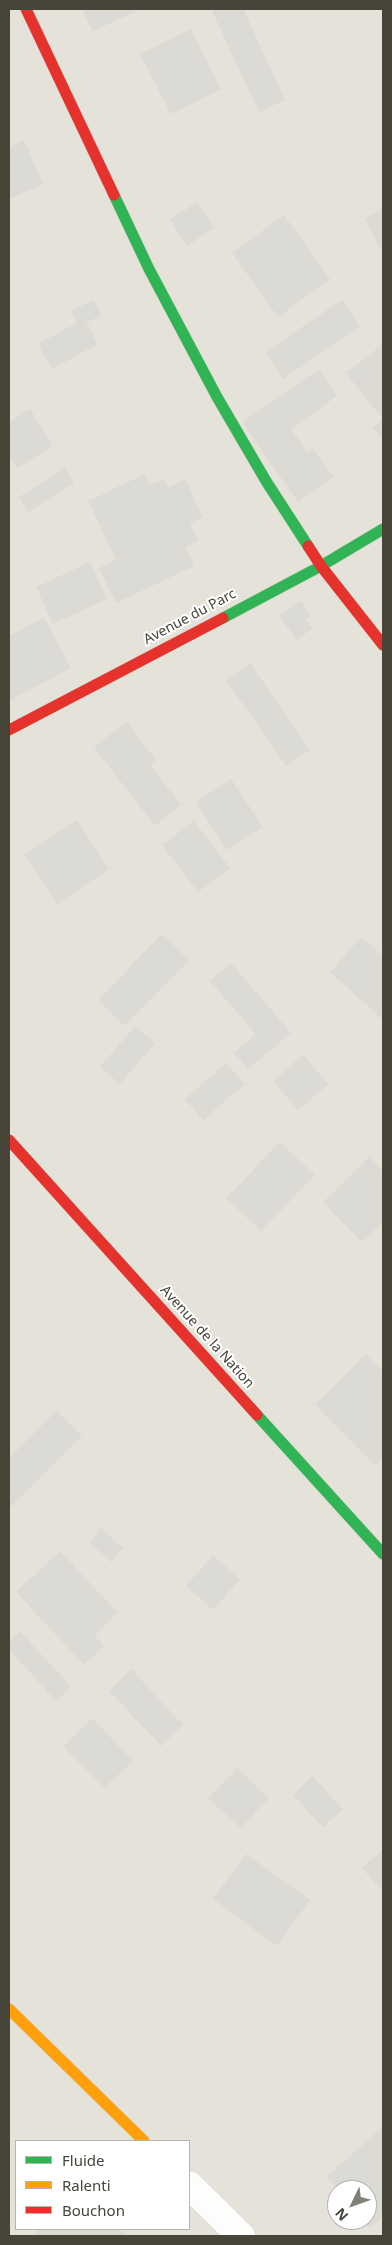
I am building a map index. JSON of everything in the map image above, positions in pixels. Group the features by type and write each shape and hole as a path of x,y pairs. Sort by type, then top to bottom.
{"street":[{"path":"26,9 88,145 158,286 217,397 266,481 321,566 383,645"},
{"name":"Avenue du Parc","path":"9,730 321,566 383,528"},
{"name":"Avenue de la Nation","path":"9,1140 383,1554"},
{"path":"9,2009 143,2140"},
{"path":"190,2186 241,2236"}],"shaded area":[{"path":"9,9 383,9 383,2236 9,2236"}],"building":[{"path":"82,9 141,9 93,31"},
{"path":"211,9 248,9 244,11 285,100 259,112"},
{"path":"191,29 221,89 171,114 140,54"},
{"path":"24,140 43,184 9,199 9,147"},
{"path":"198,202 214,228 187,246 170,219"},
{"path":"383,208 383,247 380,249 365,219"},
{"path":"284,215 330,279 278,317 232,253"},
{"path":"93,300 102,315 86,323 98,344 52,369 38,344 77,323 71,311"},
{"path":"342,300 360,327 283,379 265,352"},
{"path":"383,344 383,419 346,373"},
{"path":"319,369 337,396 291,429 308,453 313,449 334,477 298,502 242,422"},
{"path":"30,409 53,446 17,468 9,455 9,422"},
{"path":"383,419 383,440 373,428"},
{"path":"65,468 74,483 28,512 19,497"},
{"path":"145,474 150,485 164,479 168,488 185,479 203,517 190,523 199,541 185,547 194,566 116,603 99,568 116,559 88,501"},
{"path":"90,562 107,599 53,624 36,587"},
{"path":"301,601 311,615 306,619 312,628 297,640 279,616"},
{"path":"44,617 71,668 9,701 9,636"},
{"path":"250,663 310,750 286,766 226,680"},
{"path":"127,722 156,760 150,765 181,805 155,826 94,747"},
{"path":"231,779 263,827 227,850 196,802"},
{"path":"77,820 109,869 57,904 24,854"},
{"path":"194,821 230,868 198,892 162,845"},
{"path":"162,934 189,960 125,1026 98,1000"},
{"path":"361,937 383,956 383,1020 330,972"},
{"path":"231,963 291,1033 248,1069 234,1053 256,1034 210,981"},
{"path":"135,1026 155,1043 120,1084 100,1067"},
{"path":"303,1055 329,1084 298,1110 273,1081"},
{"path":"226,1063 245,1084 203,1120 185,1099"},
{"path":"280,1142 315,1175 261,1231 226,1198"},
{"path":"370,1157 383,1171 383,1226 381,1224 362,1242 323,1202"},
{"path":"366,1354 383,1372 383,1458 376,1466 315,1404"},
{"path":"57,1410 82,1436 9,1508 9,1458"},
{"path":"101,1528 123,1548 111,1562 89,1542"},
{"path":"60,1551 118,1613 94,1635 104,1646 84,1665 16,1592"},
{"path":"213,1555 240,1579 213,1610 186,1586"},
{"path":"20,1631 71,1687 56,1701 9,1649 9,1642"},
{"path":"131,1669 183,1725 161,1746 109,1691"},
{"path":"92,1718 133,1761 104,1788 63,1746"},
{"path":"237,1768 269,1798 241,1828 208,1799"},
{"path":"312,1776 343,1809 323,1827 293,1795"},
{"path":"383,1849 383,1892 362,1868"},
{"path":"246,1854 310,1900 277,1946 213,1899"},
{"path":"383,2127 383,2217 377,2222 377,2180 329,2180 326,2177"},
{"path":"38,2230 120,2230 128,2236 33,2236"}],"traffic: fast":[{"path":"114,195 149,269 217,397 266,481 308,546"},
{"path":"223,618 321,566 383,529"},
{"path":"257,1415 383,1554"}],"traffic: slow":[{"path":"9,2009 143,2140"}],"traffic: jam":[{"path":"26,9 114,195"},
{"path":"308,546 321,566 383,645"},
{"path":"9,730 223,618"},
{"path":"9,1140 257,1415"}]}
